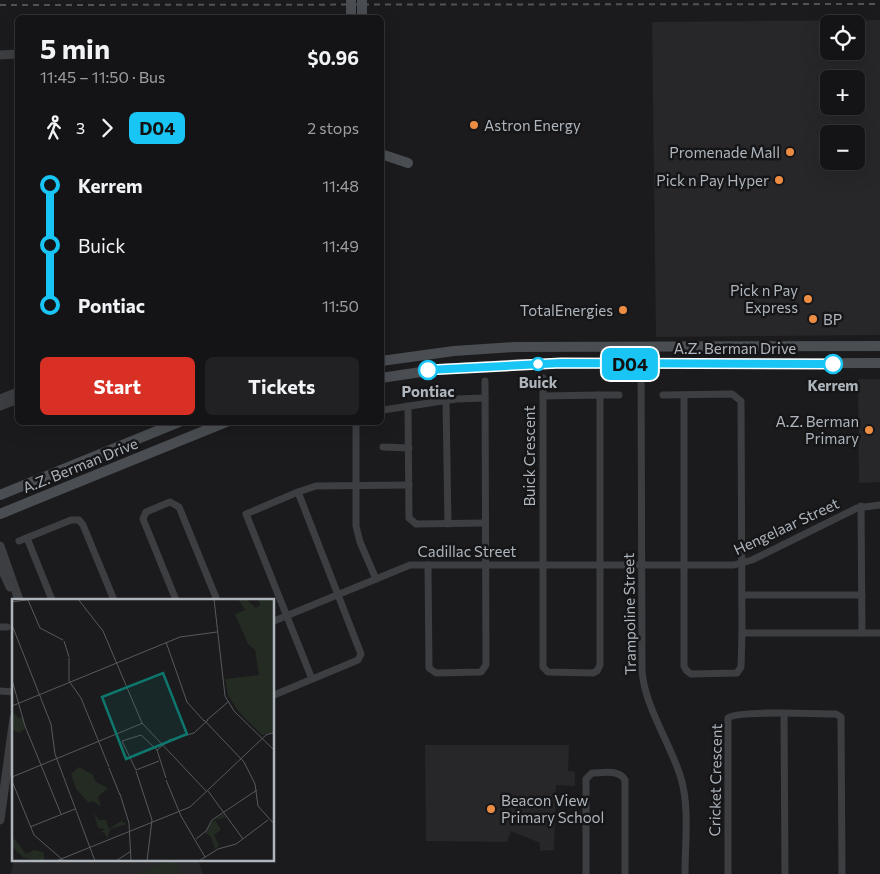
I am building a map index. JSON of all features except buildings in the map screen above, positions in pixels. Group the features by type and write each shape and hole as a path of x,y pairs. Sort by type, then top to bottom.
{"main road":[{"path":"351,0 351,15"},
{"path":"362,0 362,15"},
{"path":"384,155 408,163"},
{"name":"A.Z. Berman Drive","path":"384,361 488,348 880,346"},
{"name":"A.Z. Berman Drive","path":"384,377 427,370 491,365 880,364"},
{"name":"A.Z. Berman Drive","path":"0,495 172,425"},
{"name":"A.Z. Berman Drive","path":"0,514 219,425"}],"street":[{"path":"0,55 15,54"},
{"name":"Trampoline Street","path":"642,346 642,680 684,790 685,874"},
{"path":"543,378 543,396"},
{"path":"428,565 429,668 436,673 478,673 486,665 485,381"},
{"path":"0,399 15,393"},
{"path":"663,394 684,394 732,394 741,401 742,633 741,667 736,673 691,674 686,670 684,394"},
{"path":"600,395 601,565"},
{"name":"Buick Crescent","path":"601,565 600,665 598,671 593,673 548,672 543,669 543,396 619,395"},
{"path":"384,410 446,401 485,398"},
{"path":"0,406 15,400"},
{"path":"446,401 448,524"},
{"path":"408,406 411,521 416,524 485,523"},
{"path":"356,425 358,535 376,579"},
{"path":"383,447 409,448"},
{"path":"312,679 245,516 248,512 298,492 321,486 409,484"},
{"path":"275,694 358,660 362,654 298,492"},
{"path":"176,599 143,519 146,512 170,502 179,507 217,599"},
{"name":"Hengelaar Street","path":"642,565 742,563 861,506 880,505"},
{"path":"861,506 862,633"},
{"path":"19,541 71,520 79,520 83,525 114,599"},
{"path":"27,538 52,599"},
{"path":"0,546 18,599"},
{"path":"0,565 17,599"},
{"name":"Cadillac Street","path":"275,621 410,565 642,565"},
{"path":"742,595 862,595"},
{"path":"742,633 880,633"},
{"name":"Cricket Crescent","path":"728,874 728,718 736,714 836,714 841,717 842,874"},
{"path":"784,714 785,874"},
{"path":"0,820 12,733"},
{"path":"586,874 586,780 592,773 616,773 622,775 625,780 625,874"}],"shaded area":[{"path":"865,20 880,20 880,335 656,337 652,22 820,21 820,60 865,60"},
{"name":"A.Z. Berman Primary","path":"858,379 880,379 880,482 859,483"},
{"name":"Beacon View Primary School","path":"425,745 569,745 568,771 575,772 575,786 556,785 554,850 540,851 540,843 511,831 507,842 426,841"},
{"path":"13,862 199,862 203,874 11,874"},
{"path":"164,862 176,862 181,874 136,874"}],"railway":[{"path":"0,5 880,4"}],"bus line":[{"name":"D04","path":"428,370 491,365 561,363 833,364"}],"place":[{"name":"Astron Energy","path":"474,125"},
{"name":"Promenade Mall","path":"790,152"},
{"name":"Pick n Pay Hyper","path":"779,180"},
{"name":"Pick n Pay Express","path":"808,299"},
{"name":"TotalEnergies","path":"623,310"},
{"name":"BP","path":"813,319"},
{"name":"Buick","path":"538,364"},
{"name":"Kerrem","path":"833,364"},
{"name":"Pontiac","path":"428,370"},
{"name":"A.Z. Berman Primary","path":"869,430"},
{"name":"Beacon View Primary School","path":"491,809"}]}
